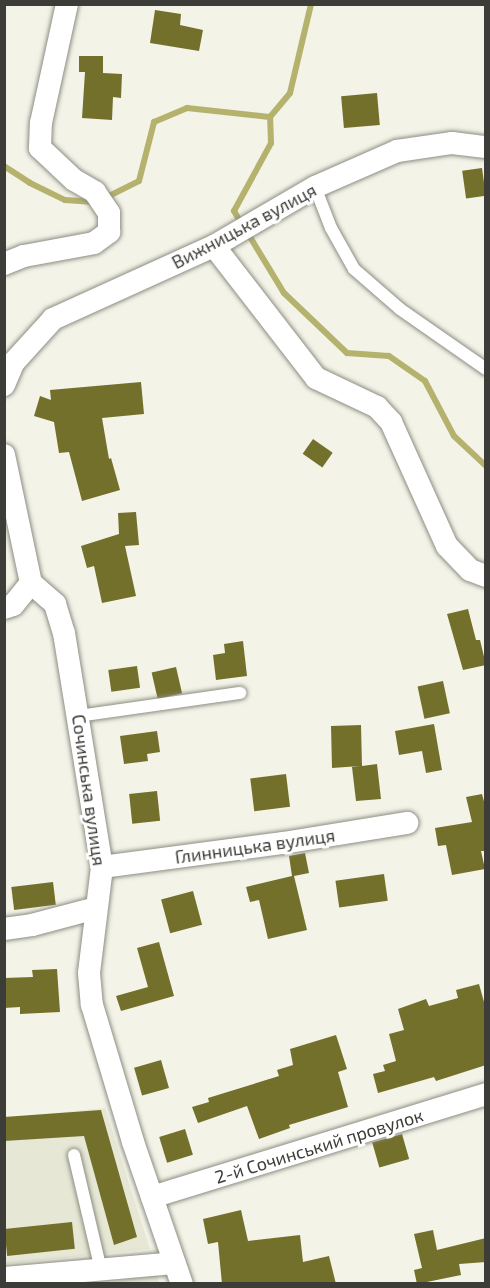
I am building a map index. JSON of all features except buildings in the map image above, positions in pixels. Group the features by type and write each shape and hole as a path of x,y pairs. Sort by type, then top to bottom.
{"street":[{"path":"4,264 24,256 94,243 108,232 109,213 95,192 67,175 40,148 41,123 67,4"},
{"name":"Вижницька вулиця","path":"4,385 14,362 53,319 220,242 315,188 397,150 452,143 486,147"},
{"path":"220,242 316,378 377,407 391,422 447,546 470,570 486,576"},
{"path":"4,455 31,583 13,605 4,608"},
{"name":"Сочинська вулиця","path":"31,583 56,604 64,633 102,867 89,974 92,1005 152,1197 182,1284"},
{"name":"Глинницька вулиця","path":"102,867 283,843 407,823"},
{"path":"4,929 32,925 96,908"},
{"name":"2-й Сочинський провулок","path":"152,1197 486,1094"},
{"path":"4,1278 174,1263"}],"lane":[{"path":"315,188 332,228 354,269 400,309 486,369"},
{"path":"78,716 240,693"},
{"path":"74,1155 101,1270"}],"shaded area":[{"path":"105,1108 150,1249 5,1264 5,1118"},
{"path":"155,1272 160,1283 105,1284"}],"waterway":[{"path":"103,199 139,181 154,122 187,108 270,117 290,93 311,4"},
{"path":"241,223 234,211 271,143 270,117"},
{"path":"4,166 30,183 65,200 94,202"},
{"path":"247,232 284,293 347,353 389,356 425,381 454,436 486,466"}]}
